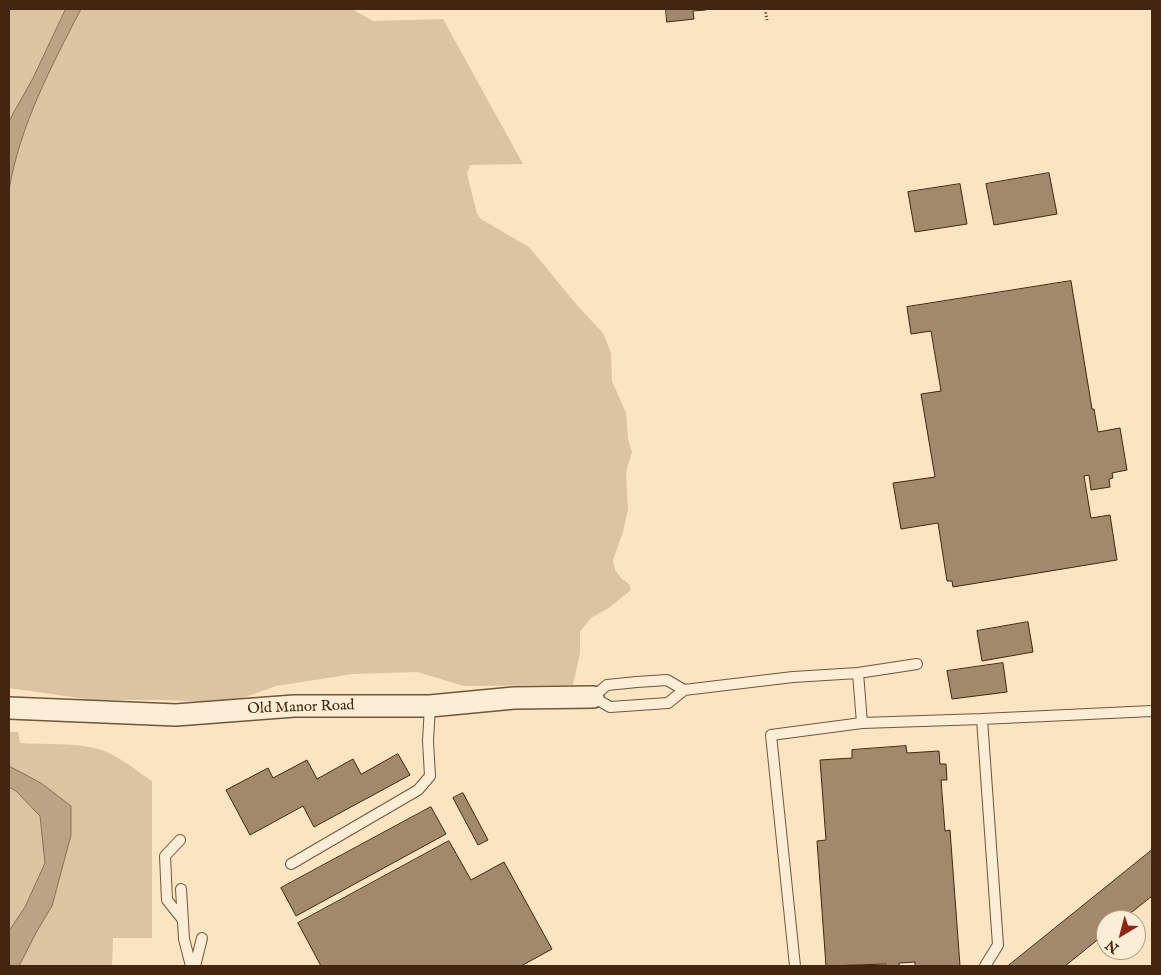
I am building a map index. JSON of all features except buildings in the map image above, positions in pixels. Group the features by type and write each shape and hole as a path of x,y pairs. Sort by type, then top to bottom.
{"street":[{"name":"Old Manor Road","path":"14,708 176,715 294,706 430,706 514,698 593,697"}],"lane":[{"path":"684,690 667,680 652,681 607,685 593,697 610,707 668,703 684,690 793,677 858,673 917,664"},
{"path":"858,673 862,722"},
{"path":"291,864 418,790 430,776 428,741 430,706"},
{"path":"795,966 771,735 862,722 982,720 1152,711"},
{"path":"982,720 998,945 985,966"},
{"path":"180,840 166,856 166,888 167,900 183,920"},
{"path":"182,889 184,939 191,966"},
{"path":"196,966 202,938"}],"path":[{"path":"766,9 767,20"}],"shaded area":[{"path":"9,9 352,9 373,21 443,19 523,164 470,165 467,174 477,214 481,219 529,247 576,304 603,333 611,353 612,381 626,413 628,439 632,452 626,472 628,509 623,532 613,560 615,570 629,584 631,590 610,607 591,618 580,632 580,653 573,685 464,686 417,672 353,674 276,686 229,703 164,700 93,700 9,688"},
{"path":"66,9 81,9 48,75 29,119 14,166 9,190 9,121 33,78"},
{"path":"9,732 18,732 20,743 79,745 105,751 119,758 152,781 152,938 113,938 112,966 9,966"},
{"path":"9,766 41,783 71,806 71,835 52,906 19,966 9,966 9,931 25,907 45,863 40,816 16,791 9,787"}]}
